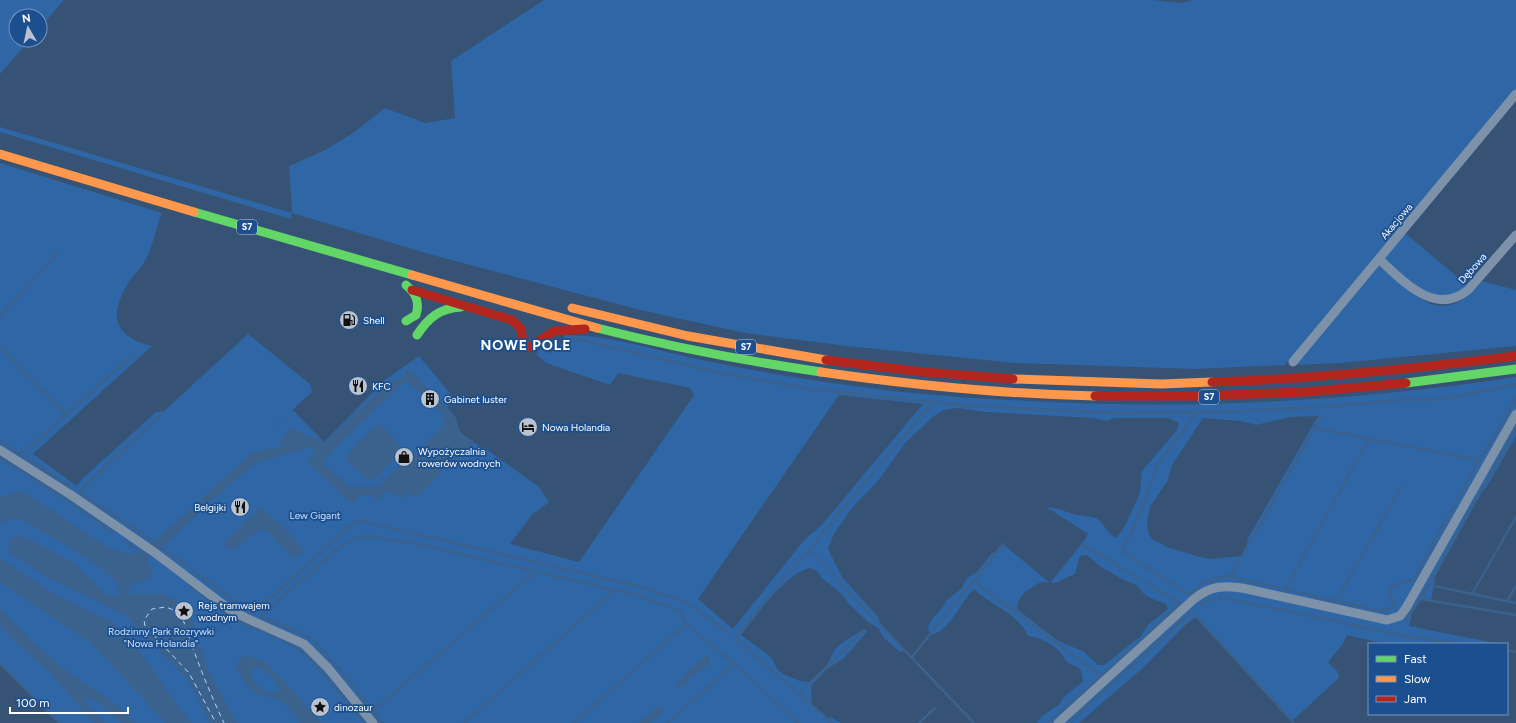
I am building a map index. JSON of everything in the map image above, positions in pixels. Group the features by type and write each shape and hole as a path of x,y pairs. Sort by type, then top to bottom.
{"highway":[{"name":"S7","path":"0,154 376,265 611,330 727,356 843,375 957,388 1057,395 1188,397 1325,391 1436,380 1516,369"},
{"path":"376,265 395,276 412,290 417,298 418,310 412,318 406,321"},
{"path":"412,290 529,325"},
{"name":"S7","path":"566,306 678,333 790,355 899,369 1059,382 1162,384 1310,379 1427,368 1516,356"},
{"path":"417,335 425,322 438,311 458,307 468,307"},
{"path":"512,320 521,329 527,344 554,331 570,328 611,330"},
{"path":"541,328 554,331"}],"street":[{"name":"Akacjowa","path":"1293,362 1516,94"},
{"name":"Dębowa","path":"1379,259 1425,296 1440,301 1450,300 1459,297 1468,290 1516,235"},
{"path":"1058,723 1194,599 1210,589 1227,586 1247,589 1387,620 1400,616 1406,608 1516,414"},
{"path":"0,450 151,550 239,615 304,644 328,668 373,723"}],"green space":[{"path":"0,0 64,0 48,19 48,8 8,8 8,48 23,48 0,74"},
{"path":"544,0 1154,0 1182,3 1193,0 1516,0 1516,89 1285,365 1195,369 1015,363 847,346 745,333 640,310 436,256 292,213 289,166 325,150 353,133 385,108 425,123 455,118 451,61"},
{"path":"0,127 292,213 291,219 0,132"},
{"path":"0,163 162,213 148,254 123,294 117,314 118,322 122,330 139,342 152,346 33,454 77,486 82,479 156,412 164,411 248,334 310,384 312,392 264,436 293,410 324,442 385,380 419,356 455,399 447,407 455,416 460,432 539,487 549,502 532,515 510,544 579,562 694,395 690,388 618,373 610,385 546,363 536,354 540,349 550,353 560,346 565,335 619,341 730,366 846,385 927,394 1092,404 1213,404 1335,398 1516,377 1516,436 1486,488 1480,493 1436,573 1431,601 1421,599 1413,610 1409,626 1495,643 1381,643 1347,635 1343,644 1328,662 1338,672 1339,678 1292,721 1196,617 1184,626 1144,667 1079,723 1037,723 1042,716 1060,704 1063,698 1083,681 1079,668 1066,661 1061,653 1050,644 1042,639 1028,636 1017,620 974,589 949,623 937,633 930,635 928,627 932,619 947,600 962,588 967,578 977,572 992,553 996,553 1003,544 1050,583 1088,534 1046,507 1096,518 1116,538 1124,528 1140,493 1142,471 1177,430 1179,423 1168,418 1115,418 1107,421 1092,418 986,412 957,408 944,410 934,416 906,442 877,482 851,509 834,534 828,549 842,577 879,618 880,625 904,650 900,652 884,638 878,628 868,622 848,603 842,594 822,578 817,571 809,568 799,572 781,587 741,635 771,657 778,670 785,675 800,681 809,682 827,665 835,649 864,629 867,632 844,658 827,669 811,686 812,706 828,720 831,717 841,723 59,723 0,664","holes":["839,395 923,404 821,526 805,539 733,629 698,599","1318,416 1247,540 1248,546 1242,556 1213,559 1200,557 1167,547 1152,539 1148,532 1147,522 1150,507 1168,480 1172,465 1203,418 1241,421 1256,425 1290,417","1087,555 1101,567 1138,586 1146,596 1166,604 1168,609 1148,625 1141,636 1104,665 1098,665 1083,651 1058,641 1017,609 1018,601 1025,592 1041,582 1055,583 1075,574 1080,556"]},
{"path":"1405,233 1467,285 1455,294 1440,297 1430,295 1420,289 1384,258"},
{"path":"1379,264 1417,296 1429,303 1441,306 1454,304 1467,296 1482,281 1516,290 1516,346 1341,363 1296,365"}],"shaded area":[{"path":"408,370 411,370 455,417 460,432 475,444 446,467 416,498 407,492 403,499 387,491 378,500 374,499 373,495 360,496 352,504 308,462 316,452 312,447 259,462 253,465 213,499 162,548 154,552 148,560 148,564 152,568 151,576 140,583 129,585 129,594 164,594 178,602 191,619 210,674 237,723 210,723 188,679 139,632 128,616 47,577 8,552 10,539 18,535 24,537 71,561 106,594 114,597 119,594 118,584 97,565 20,519 10,519 0,524 0,497 19,491 29,495 107,547 123,553 141,553 253,452 280,447 282,436 292,428 309,437 318,438 324,443 389,382 403,377","holes":["405,381 443,414 443,426 424,444 426,446 404,466 402,464 385,480 380,474 401,451 401,446 380,424 370,431 347,455 348,463 361,473 364,478 371,480 379,476 384,481 378,486 350,487 324,464 325,460 333,450"]},
{"path":"261,507 273,520 275,518 304,550 294,559 266,530 258,531 232,551 223,543"},
{"path":"0,558 54,594 114,623 134,644 191,723 166,723 90,642 0,582"},
{"path":"0,609 63,668 119,707 135,723 121,723 100,703 90,698 86,700 86,704 104,723 94,723 51,674 14,641 0,625"},
{"path":"243,655 264,661 300,697 321,723 299,723 299,720 282,701 255,693 245,683 235,666","holes":["256,667 268,673 275,681 278,694 263,690 253,680 251,670"]},
{"path":"706,655 710,658 710,664 691,677 683,687 677,687 676,684"},
{"path":"660,705 664,711 651,723 638,723"}],"waterway":[{"path":"0,317 58,252"},
{"path":"573,338 715,372 809,389 971,406 1116,413 1226,412 1322,407 1410,399 1420,400 1447,398 1516,384"},
{"path":"0,347 66,414"},
{"path":"21,455 132,355"},
{"path":"1196,413 1158,465 1134,527 1122,551 1189,595 1206,581 1227,576 1380,611 1395,607 1389,593 1390,589 1394,585 1414,579 1479,460 1501,426 1516,398"},
{"path":"832,723 735,638 785,577 810,551 824,531 933,402"},
{"path":"153,541 80,493 89,482 162,414"},
{"path":"1230,577 1321,417"},
{"path":"1314,428 1479,460"},
{"path":"1407,619 1429,585 1516,429"},
{"path":"1285,590 1369,439"},
{"path":"0,441 69,486"},
{"path":"0,457 67,500 112,532"},
{"path":"1336,601 1402,486"},
{"path":"1472,594 1516,517"},
{"path":"192,570 251,613 255,612 352,524 361,521 641,587 686,602 726,631"},
{"path":"382,723 348,679 313,640 301,633 260,617 339,547 359,537 369,536 412,543 637,595 670,607 680,612 686,624 739,668 798,723"},
{"path":"124,541 141,553"},
{"path":"912,657 1003,544"},
{"path":"1048,723 1140,642 1180,603 1082,544"},
{"path":"162,548 187,566"},
{"path":"810,551 974,723"},
{"path":"373,711 535,572"},
{"path":"974,581 1101,676"},
{"path":"190,585 227,614 241,622 276,636 300,650 366,723"},
{"path":"1429,585 1516,603"},
{"path":"1507,601 1516,586"},
{"path":"464,723 615,590"},
{"path":"1200,605 1208,600 1225,598 1410,637 1455,643"},
{"path":"1421,599 1516,615"},
{"path":"1069,723 1192,612 1294,723"},
{"path":"574,723 686,624"},
{"path":"799,694 865,630"},
{"path":"1508,650 1516,652"},
{"path":"0,664 59,723"},
{"path":"668,723 734,664"},
{"path":"919,723 935,708"}],"ferry route":[{"path":"181,613 166,607 152,609 144,620 145,626 189,673 216,723"},
{"path":"182,611 181,613 195,655 224,723"}],"traffic: fast":[{"path":"194,212 412,275"},
{"path":"406,285 415,295 418,306 416,315 406,321"},
{"path":"417,335 435,315 447,309 461,307"},
{"path":"597,328 709,353 821,372"},
{"path":"1406,383 1516,369"}],"traffic: slow":[{"path":"0,154 194,212"},
{"path":"412,275 597,328"},
{"path":"572,308 688,336 826,360"},
{"path":"821,372 958,388 1095,396"},
{"path":"1013,379 1161,384 1212,382"}],"traffic: jam":[{"path":"412,290 512,320 521,329 523,342"},
{"path":"530,347 554,331 585,329"},
{"path":"1212,382 1250,381 1364,373 1516,356"},
{"path":"826,360 923,372 1013,379"},
{"path":"1095,396 1199,396 1305,392 1406,383"}],"place":[{"name":"Shell","path":"349,320"},
{"name":"KFC","path":"358,386"},
{"name":"Gabinet luster","path":"430,399"},
{"name":"Nowa Holandia","path":"528,427"},
{"name":"Wypożyczalnia rowerów wodnych","path":"404,457"},
{"name":"Belgijki","path":"240,507"},
{"name":"Rejs tramwajem wodnym","path":"184,611"},
{"name":"dinozaur","path":"320,707"}],"district":[{"name":"NOWE POLE","path":"526,345"}],"park label":[{"name":"Lew Gigant","path":"315,515"},
{"name":"Rodzinny Park Rozrywki \"Nowa Holandia\"","path":"161,636"}]}
